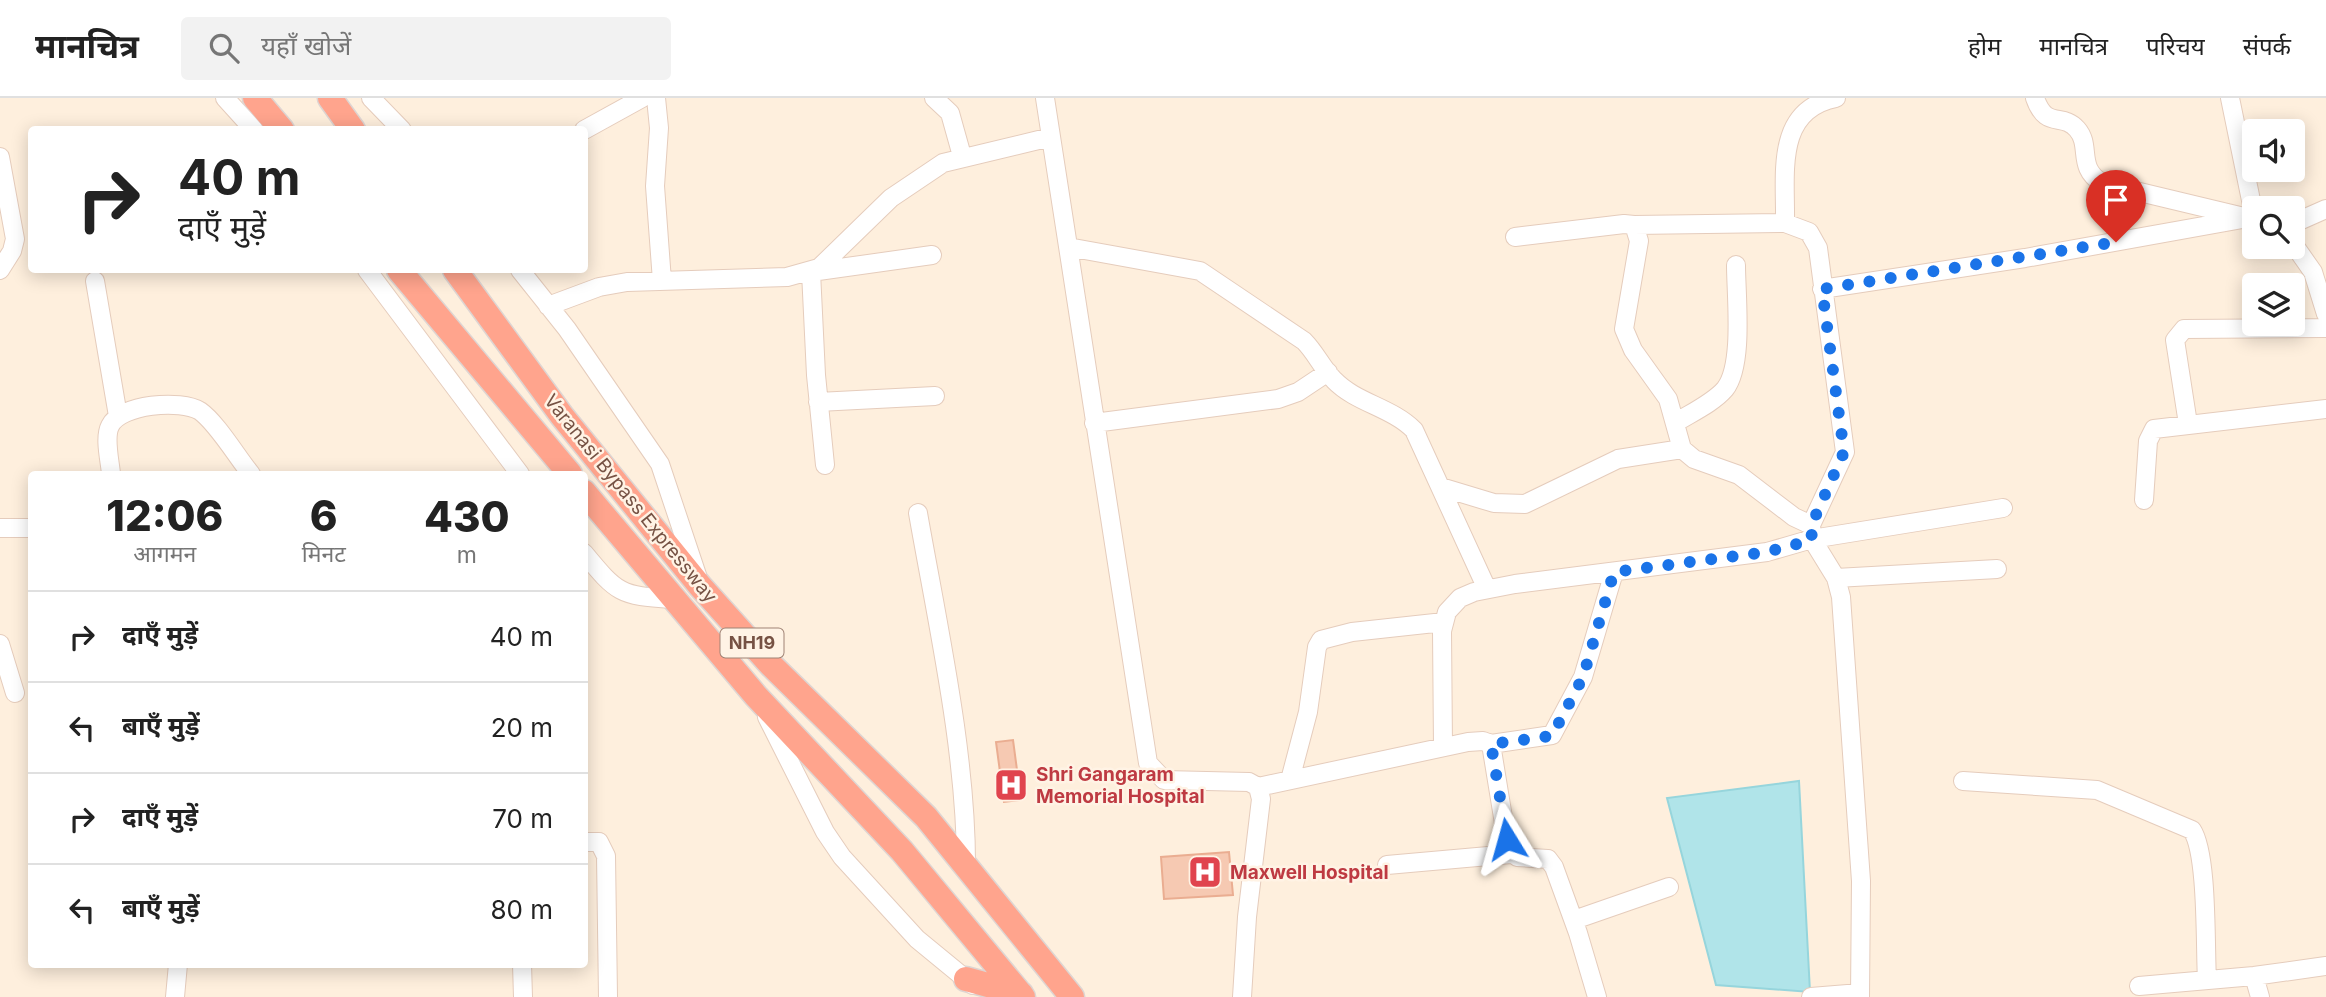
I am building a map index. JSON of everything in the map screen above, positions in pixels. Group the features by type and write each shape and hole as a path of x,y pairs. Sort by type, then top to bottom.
{"highway":[{"path":"255,98 279,126"},
{"path":"330,98 350,126"},
{"name":"Varanasi Bypass Expressway","path":"402,273 567,471"},
{"name":"Varanasi Bypass Expressway","path":"457,273 562,416 700,586 771,665 926,817 966,870 1072,997"},
{"name":"Varanasi Bypass Expressway","path":"588,497 756,696 902,851 1022,995"},
{"path":"966,979 1022,995"}],"street":[{"path":"225,98 250,126"},
{"path":"371,98 398,126"},
{"path":"588,128 642,98"},
{"path":"656,98 659,128 656,196 662,281"},
{"path":"934,98 950,113 962,156"},
{"path":"1045,98 1148,762 1164,780 1249,782 1258,787 1443,747 1552,736 1583,677 1614,572"},
{"path":"1785,223 1789,134 1806,113 1836,98"},
{"path":"2035,98 2042,114 2050,120 2069,123 2076,128 2087,171 2102,183 2242,216"},
{"path":"2230,98 2248,196"},
{"path":"811,272 891,198 943,163 962,156 1051,137"},
{"path":"0,157 15,239 12,251 0,270"},
{"path":"2305,218 2326,209"},
{"path":"1822,289 2051,254 2242,220"},
{"path":"1515,237 1624,223 1785,223 1809,232 1815,240 1844,452 1812,533"},
{"path":"1634,225 1639,241 1624,329 1633,350 1668,399 1682,449 1694,459 1739,475 1812,533 1836,578 1841,597 1861,881 1860,995 1811,997"},
{"path":"1068,247 1200,271 1304,341 1316,352 1328,372 1352,393 1401,417 1414,430 1487,589"},
{"path":"548,306 599,287 627,282 787,277 932,255"},
{"path":"2304,259 2313,272 2326,314"},
{"path":"1675,423 1716,397 1730,380 1736,356 1737,265"},
{"path":"811,272 818,402 825,465"},
{"path":"369,273 518,471"},
{"path":"522,273 660,464 700,586"},
{"path":"95,281 118,416"},
{"path":"2188,424 2175,340 2184,329 2326,328"},
{"path":"1094,423 1278,400 1298,392 1328,372"},
{"path":"818,402 935,396"},
{"path":"111,471 108,432 118,416 142,407 175,403 202,412 249,471"},
{"path":"2144,500 2149,433 2154,429 2326,409"},
{"path":"1441,487 1494,503 1525,504 1618,459 1682,449"},
{"path":"1443,747 1444,622 1447,612 1461,598 1487,589 1767,552 1812,533 2003,508"},
{"path":"918,513 967,819 966,870"},
{"path":"0,528 28,528"},
{"path":"588,557 621,592 638,597 672,599"},
{"path":"1836,578 1997,569"},
{"path":"1290,780 1308,712 1317,647 1321,640 1352,632 1444,622"},
{"path":"0,644 15,693"},
{"path":"756,696 825,832 842,857 917,939 986,997"},
{"path":"1491,744 1511,854"},
{"path":"1963,781 2097,790 2192,830 2199,844 2202,869 2207,980"},
{"path":"1242,997 1247,917 1261,799 1258,787"},
{"path":"588,842 599,842 606,856 608,997"},
{"path":"1387,865 1511,854 1548,859 1573,920 1597,997"},
{"path":"1573,920 1669,887"},
{"path":"2139,986 2254,976 2326,966"},
{"path":"175,997 178,968"},
{"path":"522,968 523,997"},
{"path":"2254,976 2260,997"}],"water":[{"path":"1799,781 1810,992 1716,985 1667,798"}],"building":[{"path":"1013,740 1021,800 1004,802 996,742"},
{"path":"1229,852 1233,895 1164,899 1161,857"}],"place":[{"name":"Shri Gangaram Memorial Hospital","path":"1011,785"},
{"name":"Maxwell Hospital","path":"1205,872"}],"route":[{"path":"1507,839 1495,755 1491,744 1552,736 1583,677 1614,572 1767,552 1812,540 1811,526 1837,474 1844,452 1822,289 2116,242"}]}
